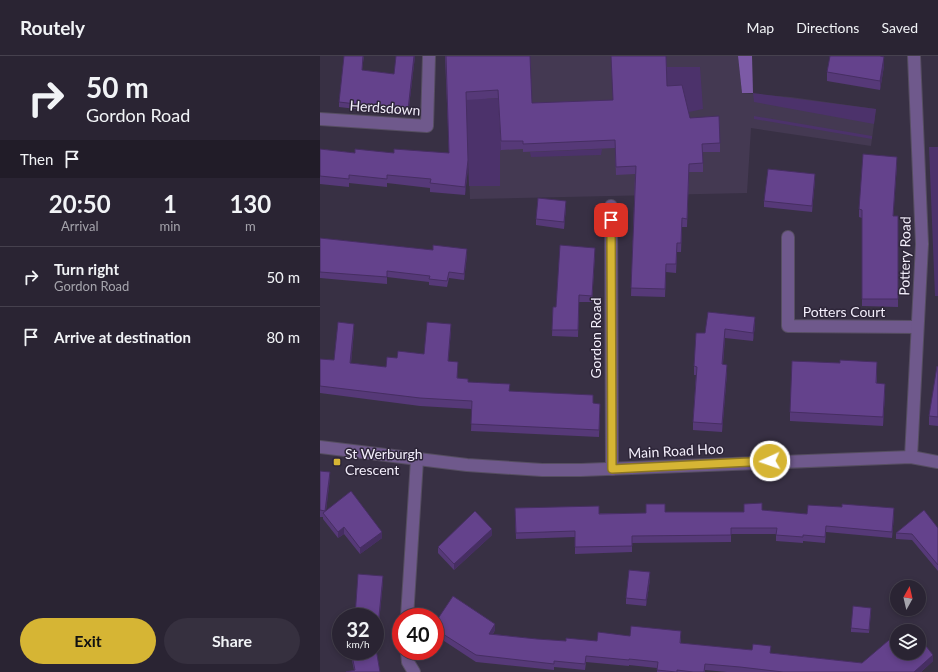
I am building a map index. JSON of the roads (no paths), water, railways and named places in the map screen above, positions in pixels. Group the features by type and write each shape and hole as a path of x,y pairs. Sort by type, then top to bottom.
{"street":[{"name":"Herdsdown","path":"320,119 426,126 429,56"},
{"name":"Pottery Road","path":"911,457 922,244 914,56"},
{"name":"Gordon Road","path":"611,206 612,469"},
{"name":"Potters Court","path":"788,237 788,326 917,327"},
{"name":"Main Road Hoo","path":"320,447 417,460 521,470 612,469 911,457 938,462"},
{"path":"408,608 417,460"},
{"path":"408,660 414,672"}],"place":[{"name":"St Werburgh Crescent","path":"337,462"}]}
